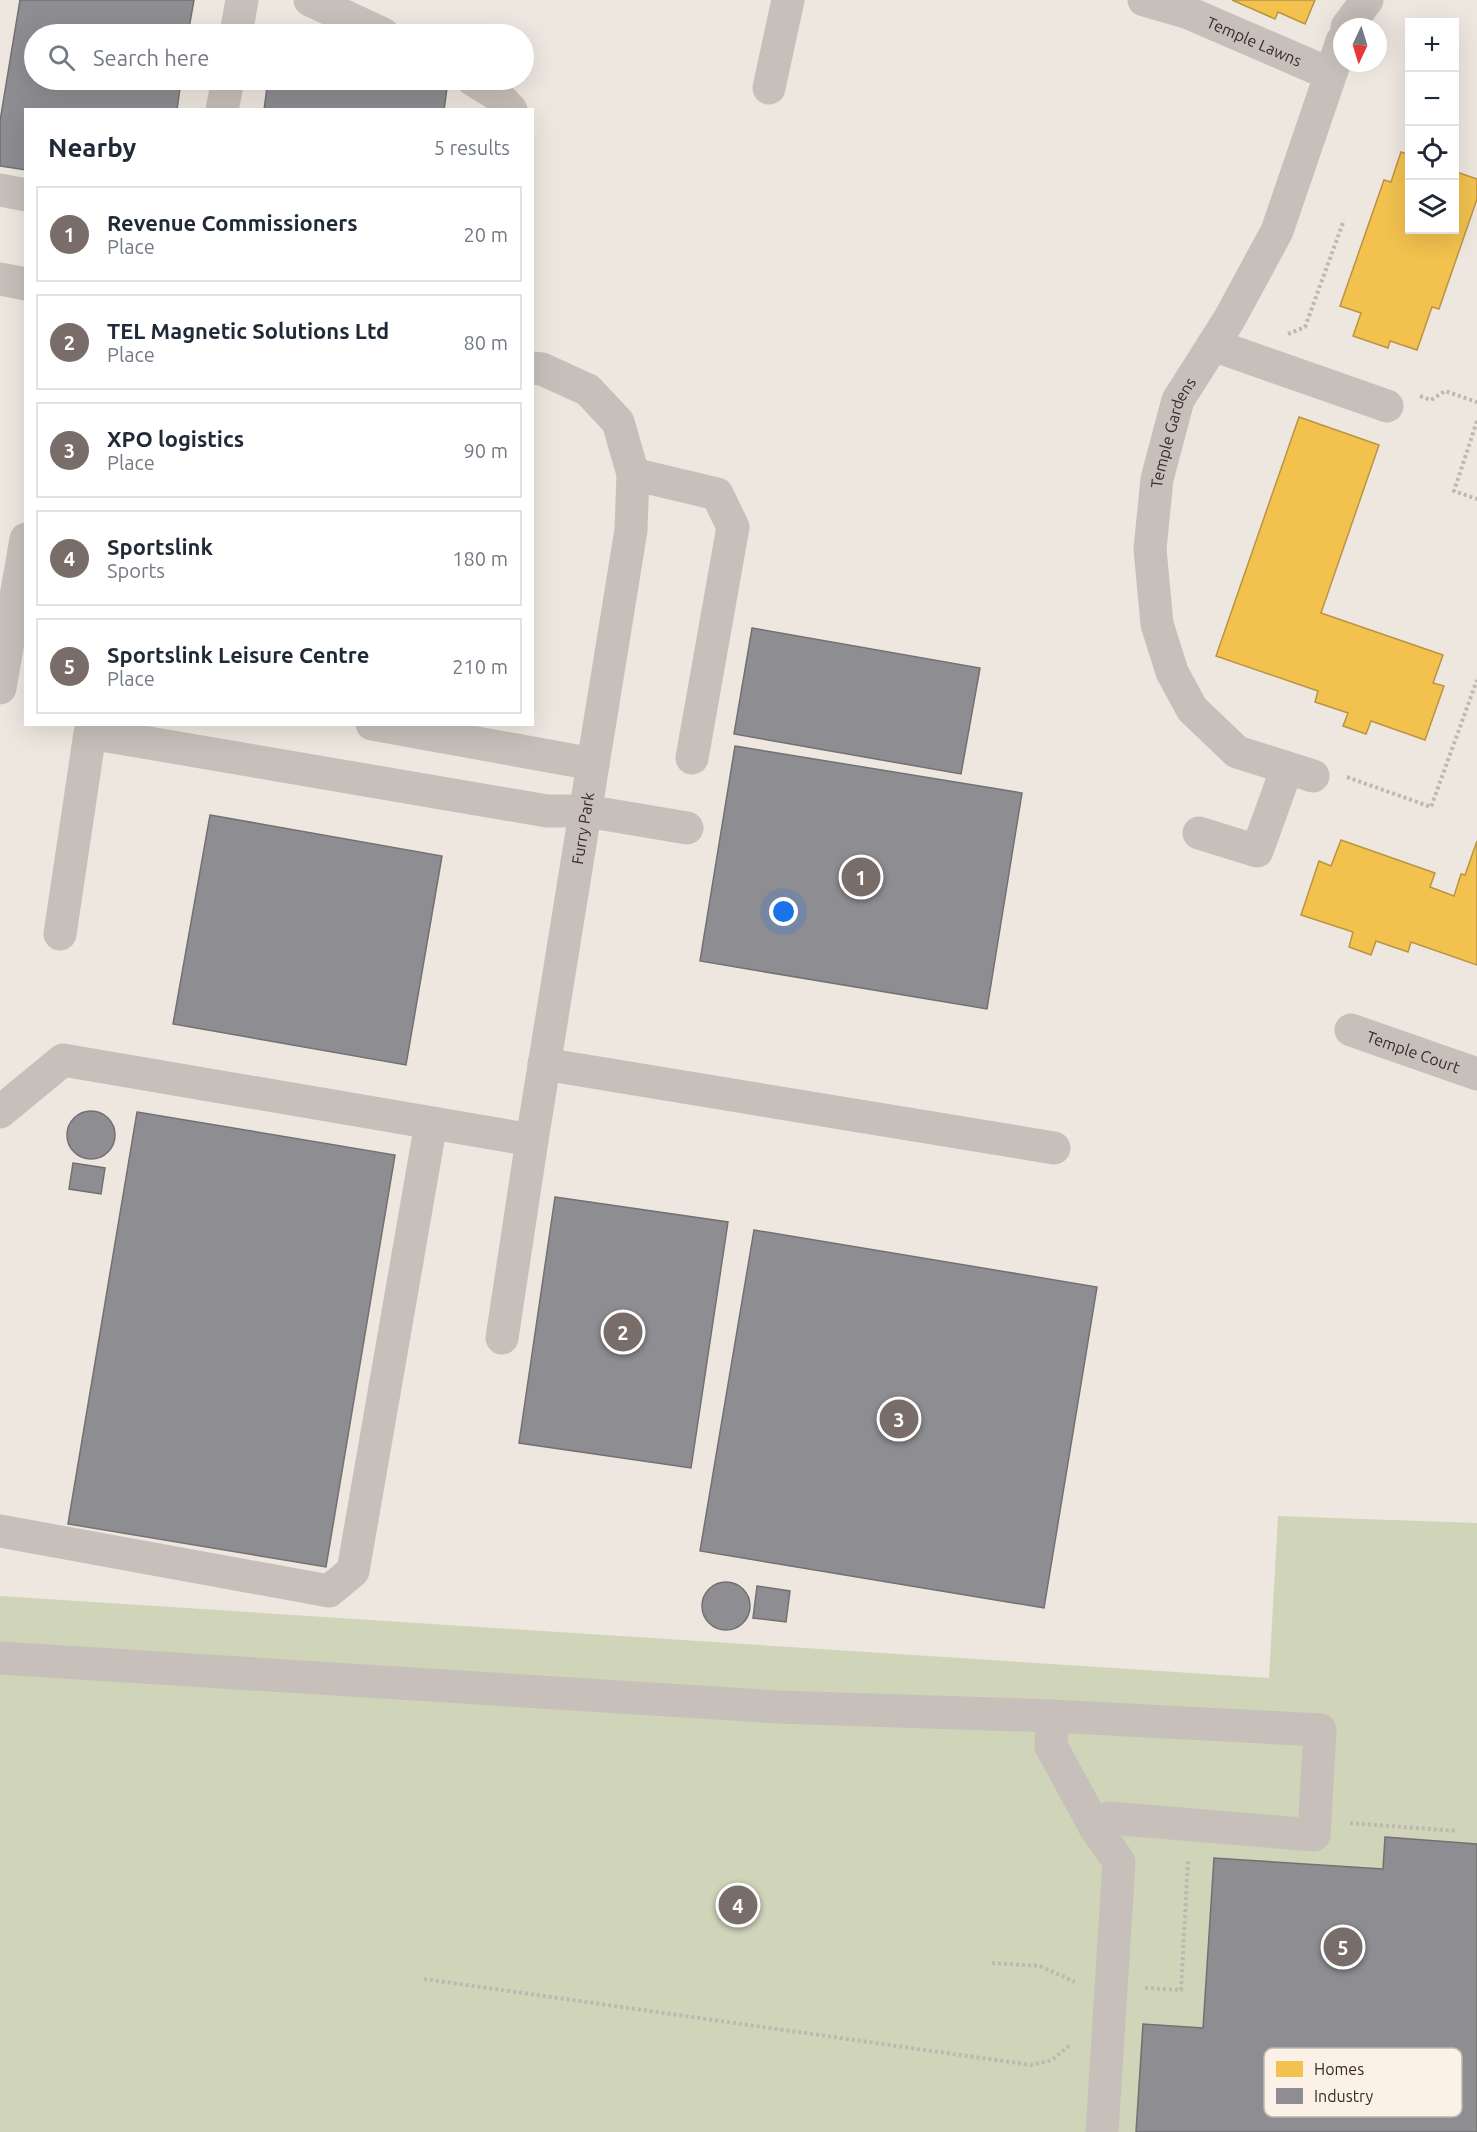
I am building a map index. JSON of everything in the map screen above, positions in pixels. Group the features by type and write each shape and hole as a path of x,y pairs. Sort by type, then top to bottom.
{"street":[{"path":"238,24 242,0"},
{"path":"310,0 362,24"},
{"path":"770,88 788,0"},
{"name":"Temple Lawns","path":"1144,0 1189,13 1329,74"},
{"path":"1353,18 1366,0"},
{"name":"Temple Gardens","path":"1199,833 1257,851 1300,772 1237,752 1192,709 1172,672 1157,624 1150,549 1157,479 1178,400 1230,318 1277,231 1333,64"},
{"path":"222,108 226,90"},
{"path":"489,90 509,108"},
{"path":"0,190 24,195"},
{"path":"0,279 24,284"},
{"path":"1213,345 1387,406"},
{"name":"Furry Park","path":"502,1338 631,530 633,474 618,422 588,390 542,369 534,368"},
{"path":"633,474 717,494 733,527 692,758"},
{"path":"0,688 6,617 24,547"},
{"path":"383,726 593,764"},
{"path":"60,934 90,733 547,811 586,811 687,828"},
{"name":"Temple Court","path":"1351,1030 1477,1074"},
{"path":"0,1112 63,1060 532,1140"},
{"path":"544,1065 1054,1148"},
{"path":"0,1531 329,1591 353,1571 431,1123"},
{"path":"0,1658 779,1707 1052,1716 1320,1730 1314,1835 1110,1818 1095,1827"},
{"path":"1052,1716 1052,1746 1095,1827 1119,1862 1102,2132"}],"path":[{"path":"1283,335 1305,327 1344,220"},
{"path":"1419,396 1431,400 1445,391 1477,402"},
{"path":"1477,421 1454,491 1477,499"},
{"path":"1346,777 1431,807 1477,680"},
{"path":"1315,1820 1457,1831"},
{"path":"424,1979 1031,2065 1052,2060 1076,2040"}],"green space":[{"path":"1278,1516 1477,1523 1477,2132 0,2132 0,1596 1269,1678"}],"building: Homes":[{"path":"1232,0 1315,0 1305,24 1278,12 1275,19"},
{"path":"1401,152 1405,153 1405,234 1459,234 1459,173 1477,179 1477,199 1439,309 1432,307 1417,350 1390,341 1388,348 1353,336 1361,313 1340,306 1384,180 1391,182"},
{"path":"1299,417 1379,445 1321,613 1443,655 1433,683 1444,686 1425,740 1371,721 1366,734 1343,726 1348,713 1315,702 1318,691 1216,656"},
{"path":"1341,840 1435,873 1430,887 1454,896 1461,874 1465,875 1477,841 1477,965 1411,942 1408,952 1376,941 1371,955 1349,947 1353,932 1301,915 1319,861 1331,866"}],"building: Industry":[{"path":"20,0 194,0 190,24 24,24 24,90 180,90 177,108 24,108 24,170 0,166 0,121"},
{"path":"267,90 447,90 444,108 264,108"},
{"path":"752,628 980,668 961,774 734,734"},
{"path":"735,746 1022,793 987,1009 700,961"},
{"path":"210,815 442,856 406,1065 173,1024"},
{"path":"91,1111 108,1118 115,1135 108,1152 91,1159 74,1152 67,1135 74,1118"},
{"path":"137,1112 395,1155 326,1567 68,1524"},
{"path":"73,1163 105,1168 101,1194 69,1189"},
{"path":"555,1197 728,1222 691,1468 519,1443"},
{"path":"754,1230 1097,1287 1044,1608 700,1551"},
{"path":"726,1582 743,1589 750,1606 743,1623 726,1630 709,1623 702,1606 709,1589"},
{"path":"757,1586 790,1591 786,1622 753,1618"},
{"path":"1385,1837 1477,1844 1477,2132 1136,2132 1143,2024 1203,2028 1214,1858 1383,1869"}],"place":[{"name":"Revenue Commissioners","path":"861,877"},
{"name":"TEL Magnetic Solutions Ltd","path":"623,1332"},
{"name":"XPO logistics","path":"899,1419"},
{"name":"Sportslink","path":"738,1905"},
{"name":"Sportslink Leisure Centre","path":"1343,1947"}]}
